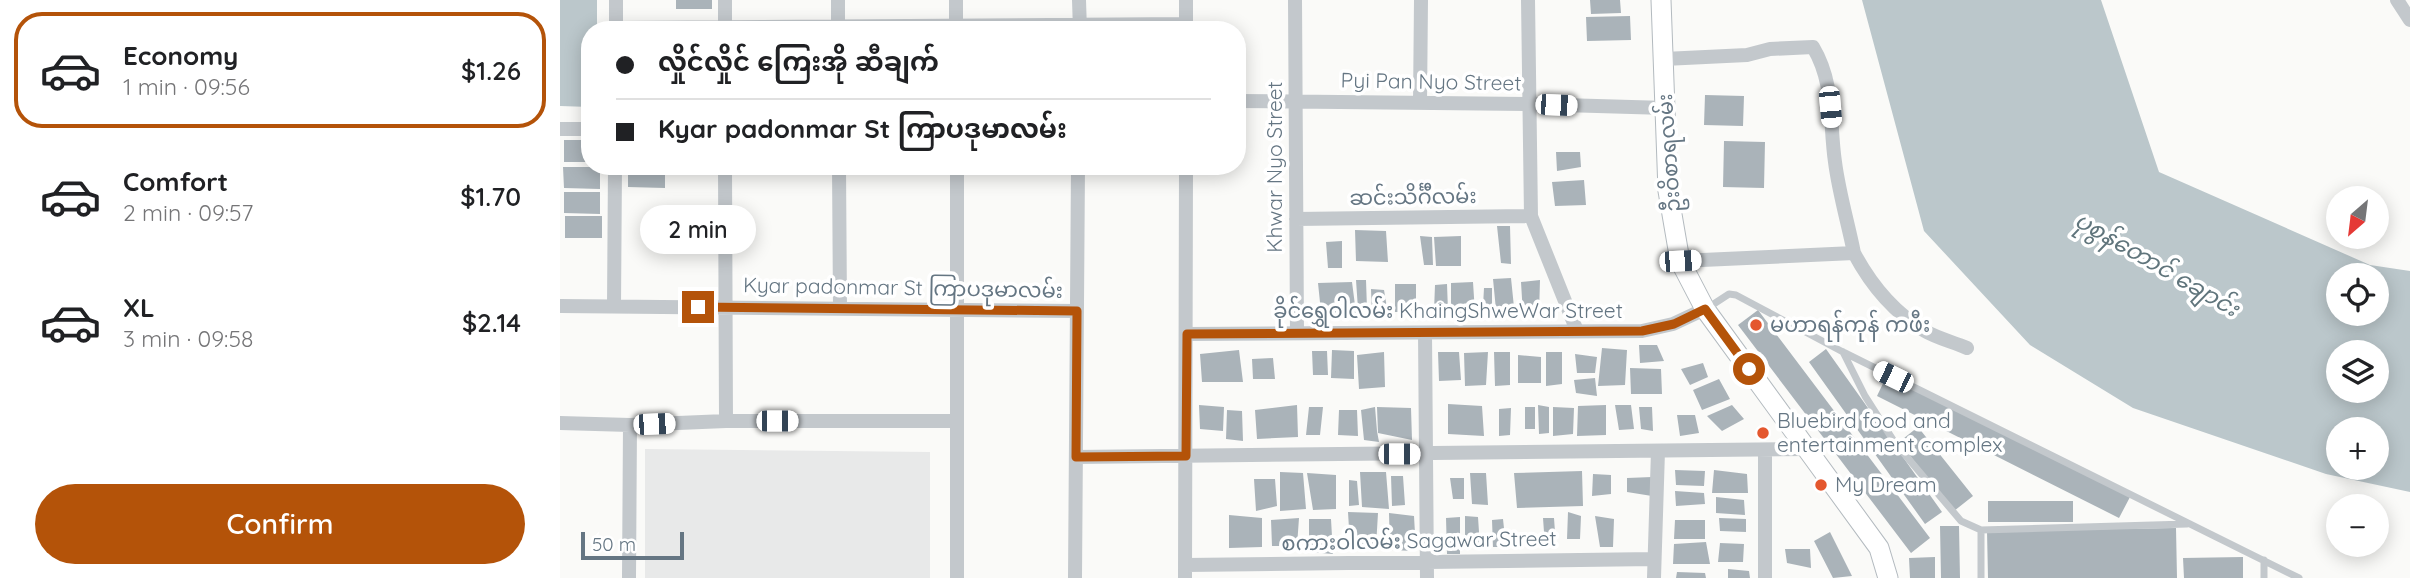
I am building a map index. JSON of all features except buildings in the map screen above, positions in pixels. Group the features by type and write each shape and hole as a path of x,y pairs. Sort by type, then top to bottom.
{"main road":[{"name":"ဦးဝိစာရလမ်း","path":"1661,0 1668,191 1680,261 1705,309 1879,548 1888,578"}],"street":[{"path":"616,0 616,21"},
{"path":"725,0 725,21"},
{"path":"838,0 838,21"},
{"path":"956,0 956,21"},
{"path":"1079,0 1080,21"},
{"path":"1186,0 1186,21"},
{"name":"Khwar Nyo Street","path":"1295,0 1297,333"},
{"path":"1420,103 1421,0"},
{"path":"1528,0 1531,216 1577,331"},
{"path":"2397,0 2410,20"},
{"path":"1664,59 1747,55 1770,49 1813,47 1828,79 1835,163 1854,253 1864,272 1891,306 1926,331 1966,348"},
{"name":"Pyi Pan Nyo Street","path":"1246,101 1666,108"},
{"path":"560,129 581,129"},
{"path":"614,306 615,175"},
{"path":"725,175 726,421"},
{"path":"839,175 840,308"},
{"path":"957,175 957,578"},
{"path":"1075,578 1078,175"},
{"path":"1185,572 1186,175"},
{"name":"ဆင်းသိင်္ဂီလမ်း","path":"1296,219 1531,216"},
{"path":"1680,261 1854,253"},
{"name":"Kyar padonmar St ကြာပဒုမာလမ်း","path":"560,306 1077,311"},
{"name":"ခိုင်ရွှေဝါလမ်း KhaingShweWar Street","path":"1187,334 1642,331 1674,324 1705,309"},
{"path":"1425,333 1427,578"},
{"path":"560,424 957,421"},
{"path":"629,425 629,578"},
{"path":"1076,457 1807,449"},
{"path":"1765,450 1765,578"},
{"path":"1654,578 1658,451"},
{"name":"စကားဝါလမ်း Sagawar Street","path":"1185,572 1427,562 1654,559"}],"lane":[{"path":"1705,309 1729,294 1736,295 1843,352 2299,578"},
{"path":"1843,352 1865,396 1895,443 1961,521 1981,530 2191,524"},
{"path":"1981,530 1981,578"},
{"path":"2264,560 2264,578"}],"shaded area":[{"path":"645,449 930,452 930,578 645,578"}],"water":[{"path":"560,0 597,0 597,21 581,21 581,107 560,106"},
{"name":"ပုစွန်တောင် ချောင်း","path":"1862,0 2101,0 2159,172 2326,246 2326,249 2334,249 2365,263 2326,263 2326,326 2389,326 2389,268 2410,271 2410,492 2354,480 2389,480 2389,417 2326,417 2326,474 2133,408 2030,345 1924,231"}],"place":[{"name":"မဟာရန်ကုန် ကဖီး","path":"1756,325"},
{"name":"Bluebird food and entertainment complex","path":"1763,433"},
{"name":"My Dream","path":"1821,485"}],"route":[{"path":"698,307 1077,311 1076,457 1186,456 1187,334 1642,331 1674,324 1705,309 1749,369"}]}
